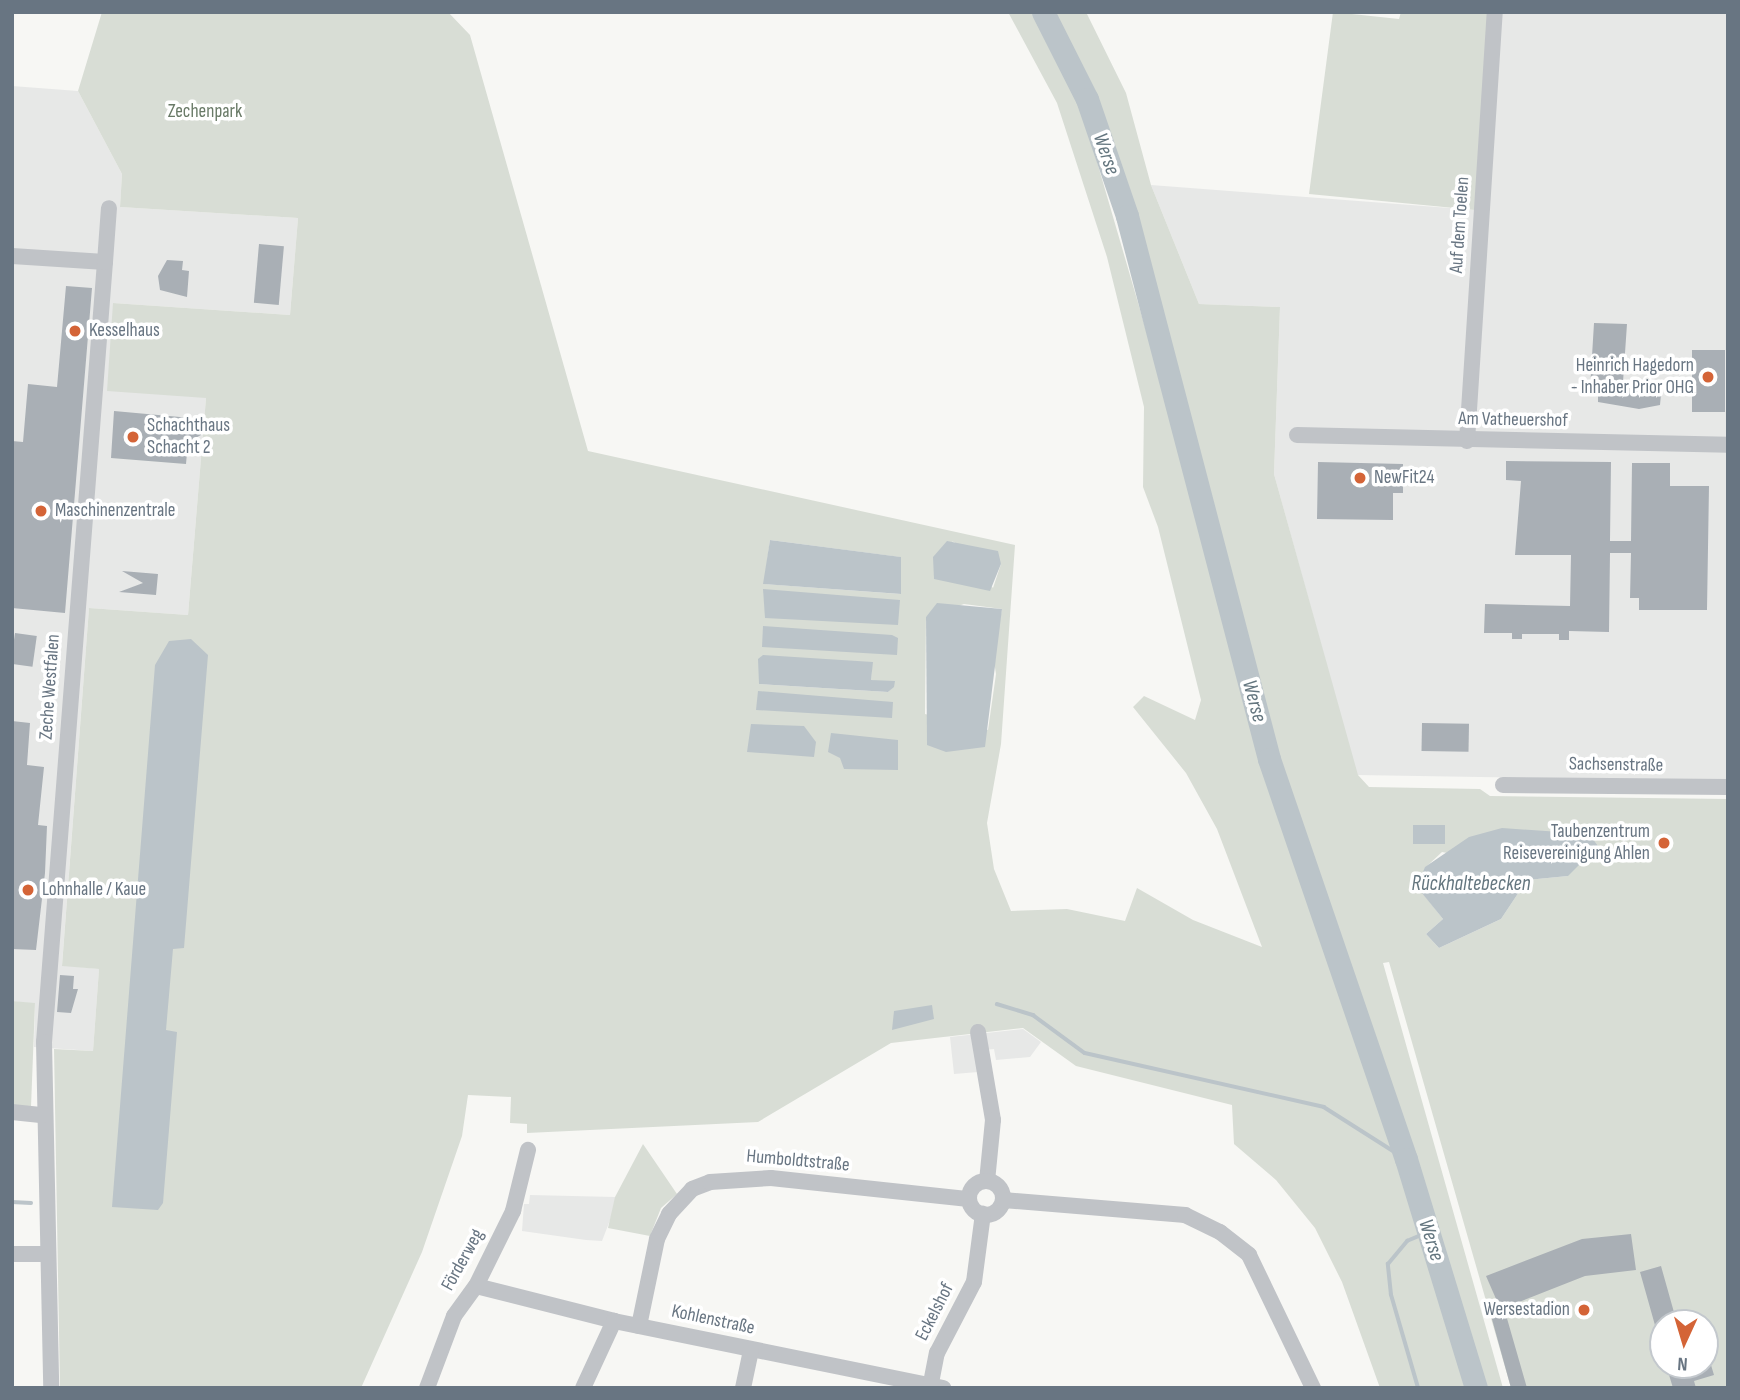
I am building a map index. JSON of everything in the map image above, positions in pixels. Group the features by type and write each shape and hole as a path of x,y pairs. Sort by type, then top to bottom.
{"street":[{"name":"Auf dem Toelen","path":"1467,440 1495,12"},
{"name":"Zeche Westfalen","path":"51,1388 43,1115 44,1042 109,208"},
{"path":"12,256 105,262"},
{"name":"Am Vatheuershof","path":"1297,435 1728,445"},
{"name":"Sachsenstraße","path":"1503,785 1728,787"},
{"path":"978,1032 993,1120 986,1181"},
{"path":"12,1112 43,1115"},
{"name":"Förderweg","path":"427,1388 454,1315 477,1286 513,1211 528,1150"},
{"name":"Humboldtstraße","path":"639,1326 657,1239 669,1214 692,1189 710,1182 771,1178 969,1199"},
{"path":"986,1181 1000,1189 1003,1200 994,1213 983,1214 969,1199 976,1184 986,1181"},
{"path":"1003,1200 1185,1215 1220,1232 1249,1255 1312,1384 1293,1388"},
{"name":"Eckelshof","path":"935,1387 937,1353 974,1282 983,1214"},
{"path":"12,1254 48,1254"},
{"name":"Kohlenstraße","path":"477,1286 614,1321 935,1387"},
{"path":"583,1388 614,1321"},
{"path":"743,1388 751,1350"}],"shaded area":[{"path":"1489,12 1728,12 1728,781 1357,775 1274,474 1280,307 1199,304 1151,185 1476,210"},
{"path":"12,86 78,91 122,174 120,207 298,218 290,315 113,303 206,398 188,615 89,608 62,965 99,969 93,1051 34,1047 35,1004 12,1001"},
{"path":"1023,1029 1041,1042 1030,1057 996,1060 994,1049 975,1051 978,1072 954,1074 950,1037"},
{"path":"530,1195 615,1197 615,1207 602,1241 522,1231 524,1204 529,1204"}],"green space":[{"name":"Zechenpark","path":"102,12 448,12 470,35 588,451 1015,545 1001,744 987,823 994,869 1011,911 1067,909 1125,921 1137,888 1193,920 1262,947 1217,829 1186,773 1133,707 1144,696 1195,720 1201,700 1158,527 1143,487 1144,407 1107,257 1057,103 1008,12 1036,12 1079,100 1180,447 1190,445 1130,205 1094,95 1051,12 1086,12 1126,93 1151,185 1199,304 1280,307 1274,474 1358,775 1369,787 1480,789 1490,796 1728,799 1728,1388 1511,1388 1389,962 1383,963 1503,1388 1380,1388 1342,1282 1315,1228 1276,1180 1234,1144 1232,1105 1076,1066 1023,1028 891,1043 758,1122 527,1133 527,1124 510,1123 511,1097 468,1095 462,1136 422,1252 361,1388 60,1388 54,1049 93,1051 99,969 62,966 89,608 188,615 206,398 107,391 113,303 290,315 298,218 120,207 122,174 78,91","holes":["770,540 900,557 900,594 764,584","952,541 965,549 984,549 1001,564 993,588","964,604 1002,609 993,655 996,674 988,730 925,714 926,617","872,662 871,680 894,686 888,692 759,684","1442,852 1568,876 1527,880 1501,919 1439,948 1426,934 1443,919 1417,886 1426,867"]},
{"path":"1333,12 1399,19 1401,12 1489,12 1475,210 1309,194"},
{"path":"12,1001 35,1003 31,1107 12,1105"},
{"path":"643,1144 677,1194 661,1208 650,1236 608,1228 615,1197"}],"water":[{"path":"770,540 901,557 901,594 763,584"},
{"path":"947,541 998,551 1001,564 990,591 934,579 933,557"},
{"path":"763,589 900,600 898,625 765,618"},
{"path":"937,603 1002,609 985,747 946,752 927,745 926,617"},
{"path":"763,626 892,635 898,638 897,655 762,647"},
{"path":"191,639 208,655 184,948 173,949 166,1030 177,1032 163,1203 158,1210 112,1207 155,665 169,641"},
{"path":"763,655 873,662 871,680 895,681 894,687 888,692 759,684 758,659"},
{"path":"758,691 893,702 892,718 756,710"},
{"path":"751,724 804,726 816,742 814,757 747,752"},
{"path":"831,733 898,740 898,770 844,769 840,758 828,752"},
{"path":"1413,825 1445,825 1445,844 1413,844"},
{"name":"Rückhaltebecken","path":"1502,828 1589,834 1598,846 1568,876 1527,880 1501,919 1439,948 1426,934 1443,919 1417,887 1425,867 1469,837"},
{"path":"932,1005 934,1019 892,1030 894,1011"}],"building":[{"path":"259,244 284,246 279,305 254,303"},
{"path":"167,260 183,261 182,270 189,271 187,297 160,290 158,276"},
{"name":"Maschinenzentrale","path":"66,286 92,288 65,613 12,608 12,441 23,442 28,384 57,387"},
{"path":"1594,323 1627,324 1623,382 1662,384 1660,405 1639,409 1598,402 1598,389 1590,389"},
{"name":"Heinrich Hagedorn - Inhaber Prior OHG","path":"1692,350 1725,350 1725,412 1692,412"},
{"name":"Schachthaus Schacht 2","path":"114,411 202,419 201,435 188,442 186,464 111,458"},
{"path":"1506,461 1611,462 1610,541 1631,541 1632,463 1670,463 1670,486 1709,486 1707,610 1639,610 1639,598 1630,598 1631,553 1610,553 1609,632 1569,631 1569,640 1559,640 1559,634 1522,634 1522,639 1512,639 1512,633 1484,633 1485,604 1570,606 1571,555 1515,555 1521,481 1506,480"},
{"name":"NewFit24","path":"1318,462 1403,464 1403,493 1393,493 1393,520 1317,519"},
{"path":"122,571 158,574 156,595 119,592 143,583"},
{"path":"15,633 37,636 32,667 12,664"},
{"path":"12,721 30,723 27,765 44,767 38,825 47,826 45,873 36,950 12,949"},
{"path":"1422,723 1469,724 1469,752 1422,751"},
{"path":"60,975 74,976 73,989 78,989 71,1013 57,1012"},
{"name":"Wersestadion","path":"1631,1234 1636,1270 1585,1276 1504,1308 1527,1388 1511,1388 1490,1312 1500,1308 1486,1276 1582,1239"},
{"path":"1661,1266 1673,1309 1650,1309 1640,1272"},
{"path":"1670,1379 1701,1379 1694,1381 1696,1388 1673,1388"}],"waterway":[{"name":"Werse","path":"1043,12 1087,99 1127,216 1269,759 1406,1159 1476,1388"},
{"path":"997,1004 1033,1015 1085,1053 1324,1107 1406,1159"},
{"path":"12,1202 31,1203"},
{"path":"1418,1388 1391,1295 1388,1264 1407,1241 1428,1232"}],"place":[{"name":"Kesselhaus","path":"75,331"},
{"name":"Heinrich Hagedorn - Inhaber Prior OHG","path":"1708,377"},
{"name":"Schachthaus Schacht 2","path":"133,437"},
{"name":"NewFit24","path":"1360,478"},
{"name":"Maschinenzentrale","path":"41,511"},
{"name":"Taubenzentrum Reisevereinigung Ahlen","path":"1664,843"},
{"name":"Lohnhalle / Kaue","path":"28,890"},
{"name":"Wersestadion","path":"1584,1310"}]}
